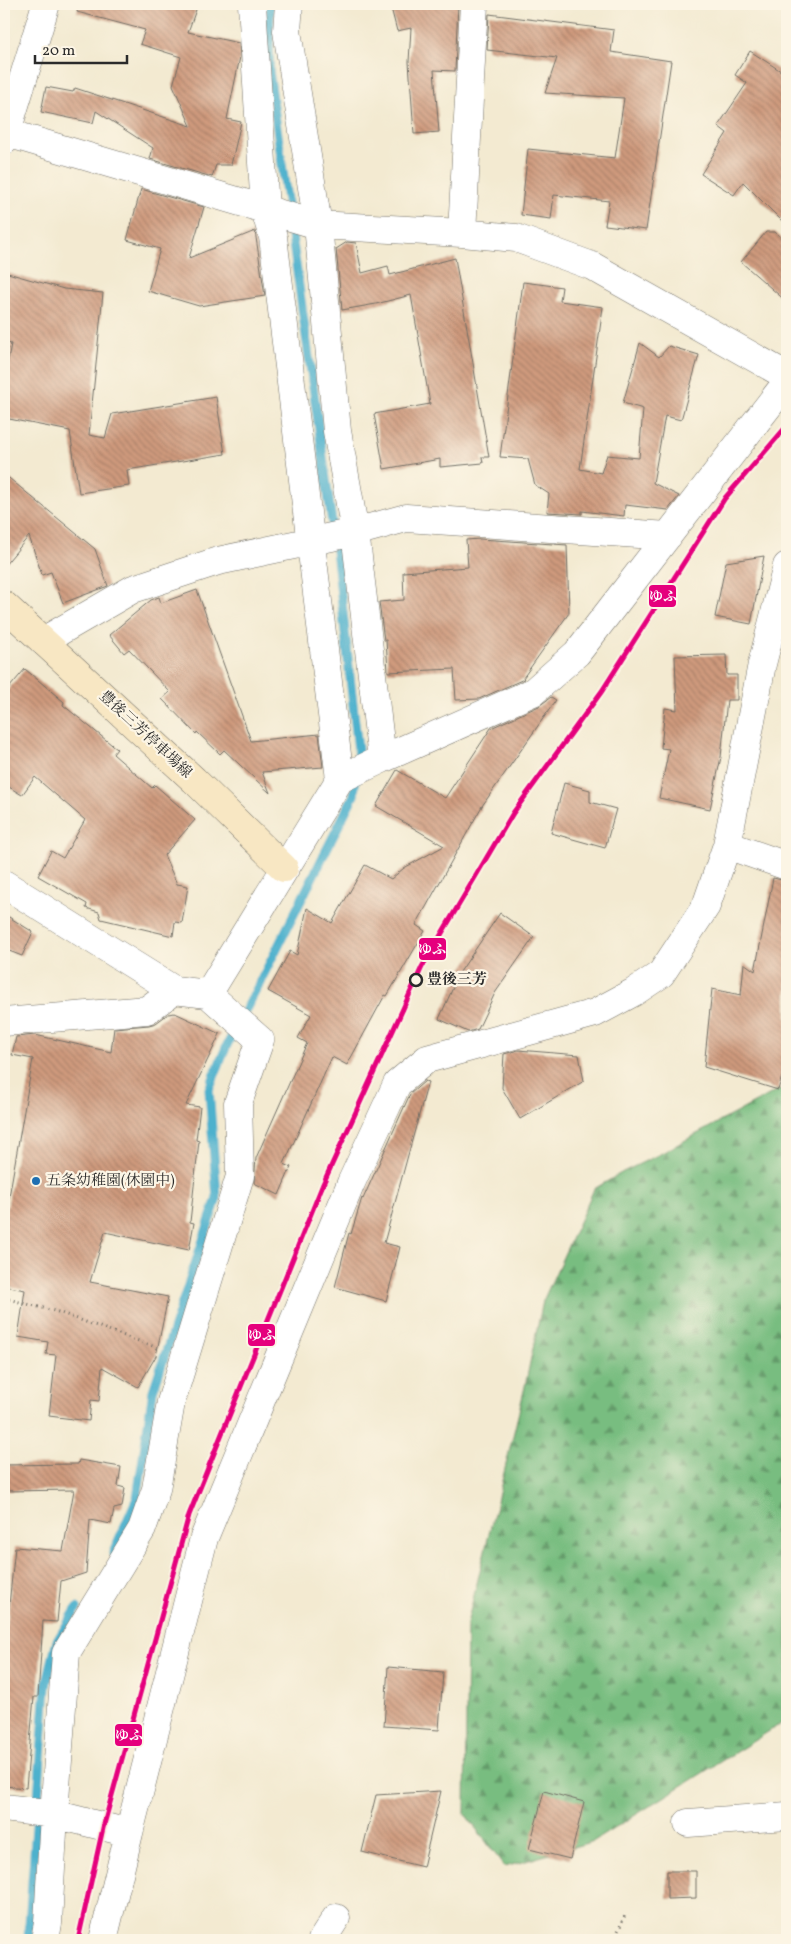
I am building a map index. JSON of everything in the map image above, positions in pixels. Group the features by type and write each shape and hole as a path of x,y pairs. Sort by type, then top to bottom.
{"main road":[{"name":"豊後三芳停車場線","path":"4,605 194,780 284,868"}],"street":[{"path":"46,4 5,135 318,225 516,238 592,266 787,376"},
{"path":"252,4 264,210 273,237 340,779"},
{"path":"289,4 287,31 318,225 337,431 355,532 382,758"},
{"path":"462,233 474,4"},
{"path":"208,994 340,779 382,758 534,692 577,652 787,382"},
{"path":"43,641 133,589 218,561 312,542 406,518 668,536"},
{"path":"103,1940 204,1538 351,1183 397,1084 427,1059 595,1013 634,992 661,974 706,906 727,845 762,664 787,566"},
{"path":"727,845 787,866"},
{"path":"4,884 174,990 208,994 260,1040 238,1103 240,1176 171,1402 156,1489 142,1529 66,1653 48,1923 45,1940"},
{"path":"4,1022 147,1010 174,990"},
{"path":"15,1809 54,1814 129,1833"},
{"path":"688,1823 787,1816"},
{"path":"322,1940 336,1918"}],"path":[{"path":"4,1298 58,1312 147,1344"},
{"path":"614,1940 626,1913"}],"green space":[{"path":"787,1087 787,1720 594,1841 505,1867 465,1814 467,1624 524,1391 543,1301 594,1189 778,1090"}],"building":[{"path":"79,4 198,4 188,32 239,43 240,57 227,119 241,122 231,165 216,165 212,177 150,159 153,148 96,111 93,123 41,112 46,87 73,92 75,88 191,126 173,85 181,57 140,44 145,30 77,12"},
{"path":"390,4 458,4 455,71 434,70 439,132 414,134 409,62 411,28 397,31"},
{"path":"489,14 614,30 611,52 671,61 646,230 605,225 609,201 554,195 551,219 521,215 528,149 615,158 624,98 545,93 557,58 487,50"},
{"path":"750,51 787,75 787,226 743,182 734,195 701,174 727,133 718,126 747,83 735,75"},
{"path":"141,189 204,207 189,258 255,231 265,296 199,306 148,291 160,249 127,240"},
{"path":"766,232 775,232 787,243 787,302 741,262"},
{"path":"347,242 356,243 362,273 388,266 390,275 455,258 489,457 482,457 483,463 440,467 440,459 384,469 374,414 430,404 411,295 342,310 336,249"},
{"path":"4,272 64,289 103,293 89,435 105,438 112,414 216,397 225,454 127,470 129,486 79,493 70,431 4,418 4,380 11,344 4,342"},
{"path":"523,282 562,287 560,301 603,307 580,469 601,473 607,455 639,458 643,409 623,403 640,343 659,357 669,346 699,355 681,420 665,416 653,483 679,496 668,510 625,505 624,516 582,511 582,514 547,512 549,494 535,485 528,459 500,457"},
{"path":"4,474 95,549 108,586 63,603 51,572 42,575 29,536 4,566"},
{"path":"480,539 567,545 569,613 524,679 479,699 456,700 454,669 388,672 386,640 384,640 379,602 404,600 403,572 468,567 466,540"},
{"path":"764,556 751,624 715,617 726,562"},
{"path":"197,590 251,741 319,734 323,767 262,772 270,793 224,750 220,754 197,732 196,734 162,699 170,692 129,649 124,653 109,635 151,600 159,597 161,603"},
{"path":"726,655 727,675 737,675 737,700 727,700 721,757 710,809 659,798 669,749 661,748 665,708 677,710 675,656"},
{"path":"25,669 64,702 63,705 117,749 113,754 152,788 155,785 195,820 164,855 177,884 188,886 182,923 175,922 173,936 101,919 99,912 86,908 87,904 38,876 51,851 63,858 85,820 35,777 22,795 4,784 4,694"},
{"path":"551,697 556,700 482,806 416,925 425,931 387,996 385,995 347,1065 332,1057 284,1164 291,1167 279,1195 254,1183 256,1158 307,1043 298,1038 311,1015 268,991 290,951 297,955 307,908 332,923 365,865 391,879 404,868 444,846 376,806 397,770 445,798 491,728 539,706"},
{"path":"564,783 590,790 590,802 616,809 605,848 551,833"},
{"path":"773,878 787,881 787,1060 778,1090 704,1067 712,989 741,995 744,963 755,971"},
{"path":"500,913 534,937 495,993 478,1029 468,1032 439,1019 460,972"},
{"path":"4,914 33,932 22,956 4,949"},
{"path":"175,1013 220,1034 186,1105 200,1107 196,1140 199,1141 190,1222 194,1223 189,1250 105,1232 90,1282 168,1297 156,1356 138,1387 102,1367 99,1401 91,1400 89,1421 49,1416 56,1355 46,1354 48,1342 18,1337 25,1290 4,1286 4,1226 33,1059 12,1055 16,1037 35,1035 111,1052 114,1028 149,1025 156,1023 168,1014"},
{"path":"518,1050 579,1055 584,1081 520,1119 502,1088 504,1054"},
{"path":"425,1081 428,1082 384,1243 400,1247 386,1301 335,1287 349,1233 351,1234 362,1198 410,1094"},
{"path":"79,1460 121,1467 118,1486 125,1488 122,1507 114,1509 111,1524 90,1520 86,1573 61,1581 57,1622 43,1621 38,1697 34,1697 26,1788 4,1786 4,1625 7,1625 15,1547 63,1551 74,1490 4,1491 4,1465 78,1464"},
{"path":"388,1667 443,1672 439,1730 384,1726"},
{"path":"441,1791 423,1867 362,1852 376,1795"},
{"path":"544,1791 584,1802 570,1859 529,1849"},
{"path":"667,1871 696,1871 696,1898 667,1899"}],"waterway":[{"path":"113,1553 137,1498 153,1391 217,1198 209,1089 227,1045 354,795 358,750 337,558 269,71 270,4"},
{"path":"28,1940 46,1686 57,1641 77,1608"}],"transit line":[{"name":"ゆふ","path":"78,1940 103,1828 189,1515 323,1184 422,967 513,813 602,691 725,498 787,426"}],"place":[{"name":"豊後三芳","path":"416,980"},
{"name":"五条幼稚園(休園中)","path":"36,1181"}]}
